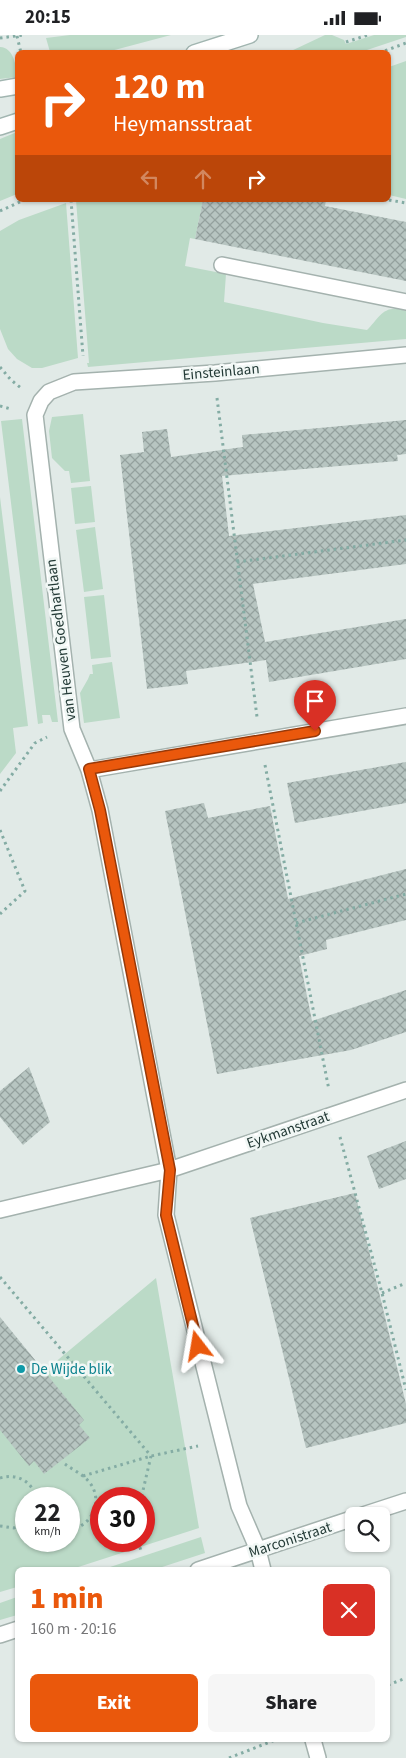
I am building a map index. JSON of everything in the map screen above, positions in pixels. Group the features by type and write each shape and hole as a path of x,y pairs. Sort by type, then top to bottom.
{"street":[{"path":"203,50 250,35"},
{"path":"0,89 15,86"},
{"path":"0,127 15,122"},
{"path":"222,265 406,302"},
{"name":"Einsteinlaan","path":"41,401 49,392 74,382 214,373 406,355"},
{"name":"van Heuven Goedhartlaan","path":"41,401 35,415 72,729 89,769 100,810 170,1170 166,1215 239,1506 258,1550 262,1567"},
{"path":"89,769 406,716"},
{"name":"Eykmanstraat","path":"170,1170 406,1090"},
{"path":"0,1210 170,1170"},
{"path":"388,1507 406,1501"},
{"name":"Marconistraat","path":"207,1567 345,1521"},
{"path":"0,1635 15,1630"},
{"path":"313,1742 318,1758"}],"path":[{"path":"0,38 23,35"},
{"path":"346,42 368,35"},
{"path":"17,37 20,50"},
{"path":"387,50 406,43"},
{"path":"391,200 406,203"},
{"path":"0,211 20,202"},
{"path":"71,202 84,363"},
{"path":"0,367 11,380 23,389"},
{"path":"214,373 260,741 334,1114 406,1390"},
{"path":"238,562 406,540"},
{"path":"0,791 35,743 55,733 72,729"},
{"path":"0,830 25,891 0,914"},
{"path":"296,923 406,894"},
{"path":"0,1277 151,1456"},
{"path":"382,1293 406,1283"},
{"path":"83,1476 151,1456 222,1440"},
{"path":"144,1487 151,1456"},
{"path":"65,1465 83,1476 90,1483 94,1492 96,1501 94,1511 80,1527"},
{"path":"0,1478 19,1477 32,1487"},
{"path":"0,1526 15,1528"},
{"path":"390,1684 406,1678"},
{"path":"229,1758 270,1742"}],"green space":[{"path":"70,35 171,35 115,50 49,50 46,38"},
{"path":"325,35 332,35 344,40 346,44 374,35 406,35 406,37 367,50 293,50"},
{"path":"0,47 8,50 15,62 15,77 0,79"},
{"path":"406,61 406,199 391,195 391,66"},
{"path":"15,133 15,195 0,201 0,139"},
{"path":"76,202 203,202 195,239 190,238 185,266 226,274 224,302 323,323 367,330 387,310 399,309 406,311 406,339 88,367 87,363 89,363"},
{"path":"66,203 78,358 42,368 32,368 17,359 8,349 0,329 0,231 19,220"},
{"path":"83,414 90,481 71,483 69,471 65,471 52,458 49,431 52,417"},
{"path":"22,419 58,722 52,722 50,715 42,715 43,723 38,724 1,421"},
{"path":"91,486 95,522 75,524 71,488"},
{"path":"0,497 28,726 13,728 16,753 0,774"},
{"path":"95,527 103,589 84,592 76,530"},
{"path":"104,595 111,657 91,659 84,597"},
{"path":"112,662 120,718 84,723 80,693 90,674 93,674 92,665"},
{"path":"156,1278 199,1528 155,1542 155,1487 90,1487 90,1552 125,1552 78,1567 15,1567 15,1588 0,1592 0,1410"},
{"path":"201,1537 205,1553 162,1567 110,1567"},
{"path":"15,1598 15,1616 0,1620 0,1603"}],"building":[{"path":"203,202 326,202 325,206 406,222 406,281 195,239"},
{"path":"406,420 406,454 397,455 398,461 222,476 229,536 406,515 406,564 253,584 265,642 406,619 406,659 269,682 266,660 186,671 188,684 147,689 120,455 144,452 142,432 167,429 171,457 243,447 242,435"},
{"path":"406,762 406,803 295,823 287,783"},
{"path":"204,803 208,818 270,806 288,899 406,869 406,920 326,940 327,949 299,956 312,1021 406,990 406,1032 351,1050 217,1074 165,811"},
{"path":"29,1067 50,1122 23,1145 0,1117 0,1091"},
{"path":"406,1141 406,1179 379,1189 367,1156"},
{"path":"355,1193 406,1404 406,1423 306,1448 250,1218"},
{"name":"De Wijde blik","path":"0,1317 84,1420 79,1425 90,1438 44,1474 34,1461 29,1466 0,1430"}],"place":[{"name":"De Wijde blik","path":"21,1369"}],"route":[{"path":"198,1346 166,1215 170,1170 100,810 89,769 315,731"}]}
